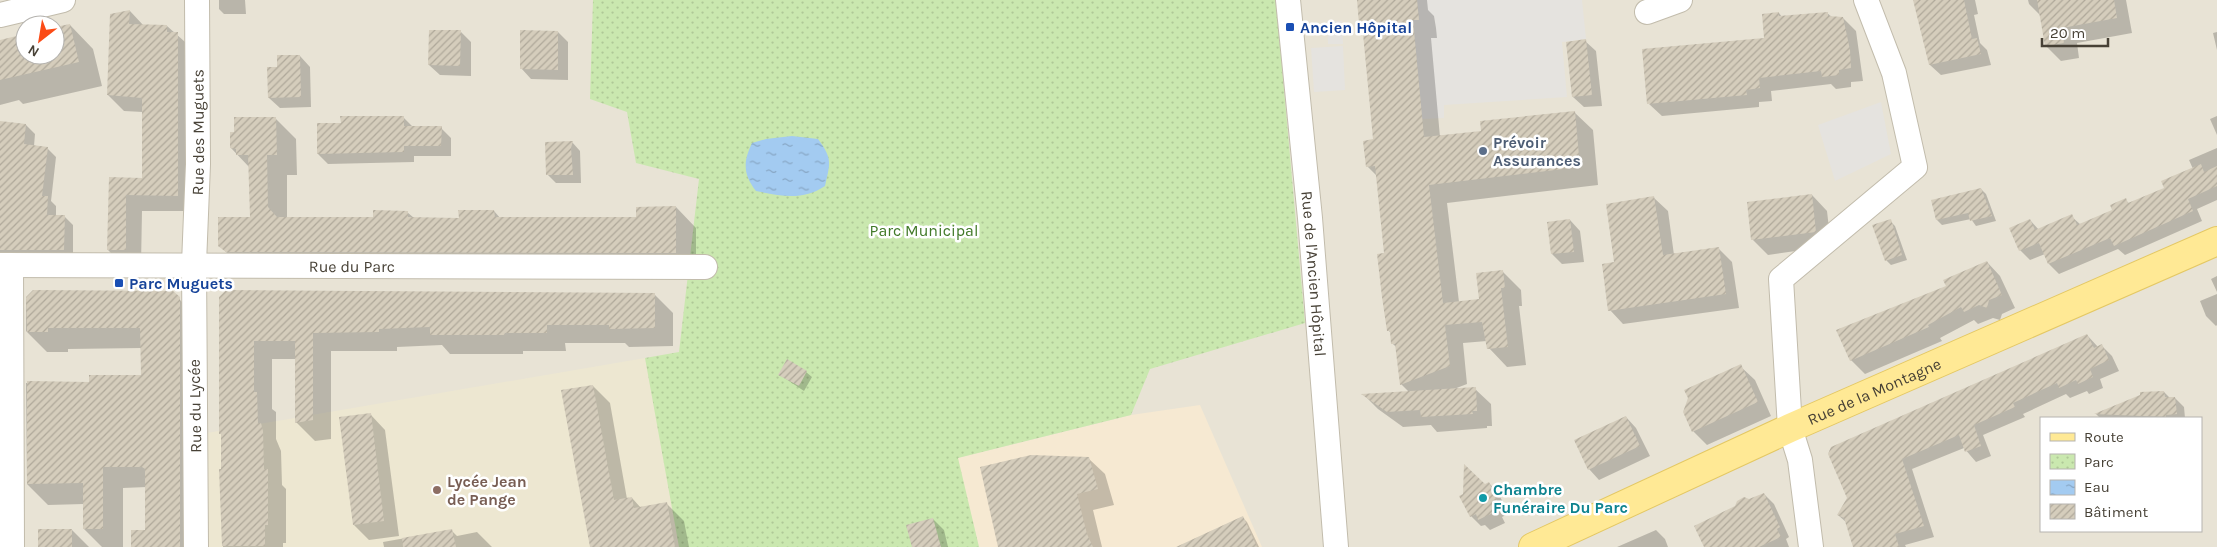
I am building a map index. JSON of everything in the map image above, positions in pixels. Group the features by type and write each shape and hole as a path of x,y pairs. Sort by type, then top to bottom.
{"main road":[{"name":"Rue de la Montagne","path":"1533,547 1790,428 2217,241"}],"street":[{"path":"6,9 62,0"},
{"name":"Rue des Muguets","path":"194,264 198,164 197,0"},
{"name":"Rue de l'Ancien Hôpital","path":"1288,0 1310,218 1336,547"},
{"path":"1647,12 1680,0"},
{"path":"1812,547 1800,460 1790,428 1781,279 1915,167 1894,73 1866,0"},
{"name":"Rue du Parc","path":"6,265 190,267 194,264 705,267"},
{"name":"Rue du Lycée","path":"194,264 196,547"},
{"path":"6,265 12,547"}],"shaded area":[{"path":"0,0 2217,0 2217,547 0,547"},
{"path":"1417,0 1582,0 1586,39 1562,42 1567,97 1444,105 1444,118 1422,119 1413,20 1419,19"},
{"path":"1327,21 1342,21 1343,44 1328,44"},
{"path":"1343,46 1345,90 1314,92 1311,48"},
{"path":"1881,102 1891,154 1835,181 1818,125"},
{"name":"Lycée Jean de Pange","path":"645,358 682,547 203,547 201,434"},
{"path":"1200,405 1262,547 979,547 957,458 1131,415"}],"green space":[{"name":"Parc Municipal","path":"593,0 1276,0 1305,323 1150,369 1131,415 958,458 979,547 679,547 645,358 679,352 699,179 636,163 627,112 590,99"}],"water":[{"path":"792,136 818,139 823,146 829,161 825,186 808,194 792,196 756,191 749,179 746,168 747,156 752,143 766,139"}],"building":[{"path":"1357,0 1417,0 1419,20 1413,20 1424,137 1481,131 1480,121 1575,111 1580,167 1429,185 1443,303 1479,299 1476,273 1503,270 1505,288 1501,288 1508,347 1487,349 1482,322 1445,325 1450,366 1400,385 1395,344 1391,344 1390,331 1387,331 1377,254 1384,253 1375,166 1366,167 1363,141 1373,139 1362,23 1359,24"},
{"path":"1913,0 1964,0 1972,39 1977,38 1981,54 1929,65"},
{"path":"2037,0 2114,0 2117,18 2062,28 2064,43 2045,46"},
{"path":"130,10 129,24 167,25 167,32 178,32 178,196 126,195 126,250 107,250 109,177 142,178 142,98 107,95 110,14"},
{"path":"1779,12 1779,16 1828,12 1828,16 1843,17 1850,50 1851,68 1839,70 1839,75 1822,77 1821,71 1759,78 1760,88 1746,90 1747,95 1647,104 1642,49 1764,38 1762,14"},
{"path":"70,24 79,62 0,80 0,40 15,36 15,65 65,65 65,25"},
{"path":"429,30 461,30 460,66 428,65"},
{"path":"520,30 558,31 558,70 520,69"},
{"path":"1586,39 1592,95 1572,97 1566,42"},
{"path":"277,55 300,55 301,97 268,98 267,67 277,67"},
{"path":"340,116 404,116 404,126 442,126 441,146 404,146 404,152 317,154 317,123 341,123"},
{"path":"234,117 276,117 277,155 267,155 268,207 277,217 373,217 373,210 408,211 408,217 459,218 458,210 494,210 495,217 636,217 636,207 676,206 676,253 226,252 218,246 218,217 250,217 248,155 236,155 236,149 230,148 230,132 234,132"},
{"path":"0,121 26,124 24,144 48,147 42,196 48,196 47,215 65,215 64,250 0,250"},
{"path":"573,141 571,148 573,175 546,175 545,142"},
{"path":"2201,164 2204,172 2217,166 2217,186 2188,199 2193,211 2114,246 2110,238 2048,264 2039,243 2019,251 2009,228 2030,219 2035,230 2072,214 2077,225 2112,210 2110,205 2126,198 2128,203 2164,188 2161,181"},
{"path":"1981,188 1992,216 1970,221 1968,213 1936,220 1931,200"},
{"path":"1812,194 1816,232 1751,240 1747,202"},
{"path":"1654,196 1663,255 1719,247 1726,294 1608,311 1602,264 1614,262 1606,204"},
{"path":"1570,219 1574,252 1551,254 1547,222"},
{"path":"1891,219 1902,255 1885,261 1872,225"},
{"path":"1987,261 2002,295 1989,300 1987,308 1979,305 1964,312 1961,307 1928,325 1929,327 1850,361 1836,330 1946,286 1943,280"},
{"path":"33,290 173,291 180,297 180,547 131,547 131,530 145,530 145,469 142,467 103,467 103,529 83,529 83,483 27,484 27,381 89,382 89,375 141,375 140,328 48,328 48,332 27,332 26,297"},
{"path":"226,290 655,293 655,328 609,329 609,325 547,325 547,333 505,333 504,335 430,335 430,327 379,329 379,332 313,333 313,420 295,423 295,341 254,341 254,392 257,392 258,423 261,423 263,431 264,469 268,469 268,525 265,525 265,546 222,546 219,469 221,469 221,434 219,434 219,297"},
{"path":"2087,334 2094,348 2102,344 2109,360 2090,369 2093,377 2078,384 2076,380 2059,388 2057,383 2013,403 2015,407 1974,425 1981,446 1965,452 1959,435 1902,459 1924,526 1895,534 1899,547 1853,547 1844,518 1837,515 1847,498 1828,454 1831,447"},
{"path":"787,359 807,371 799,386 778,375"},
{"path":"1741,364 1758,402 1692,432 1683,412 1688,398 1684,390"},
{"path":"593,385 614,500 632,497 634,508 667,502 675,547 590,547 561,390"},
{"path":"1476,387 1477,411 1472,411 1473,414 1421,417 1420,410 1387,412 1361,394"},
{"path":"2164,391 2165,397 2175,397 2177,414 2166,415 2166,417 2094,414 2140,395 2140,392"},
{"path":"371,413 384,521 353,525 339,417"},
{"path":"1626,416 1640,446 1588,470 1574,440"},
{"path":"1031,455 1089,457 1098,489 1077,494 1087,534 1093,547 998,547 980,467"},
{"name":"Chambre Funéraire Du Parc","path":"1464,464 1485,484 1489,482 1498,503 1493,506 1495,512 1478,520 1476,514 1470,517 1459,496 1463,494"},
{"path":"1764,493 1780,527 1777,529 1781,537 1759,547 1704,547 1694,526 1735,506 1737,501 1744,497 1749,499"},
{"path":"1243,516 1257,547 1176,547"},
{"path":"933,518 941,547 912,547 906,525"},
{"path":"38,529 72,529 72,547 38,547"},
{"path":"452,529 456,547 403,547 402,538"}],"place":[{"name":"Ancien Hôpital","path":"1290,27"},
{"name":"Prévoir Assurances","path":"1483,151"},
{"name":"Parc Muguets","path":"119,283"},
{"name":"Lycée Jean de Pange","path":"437,490"},
{"name":"Chambre Funéraire Du Parc","path":"1483,498"}]}
